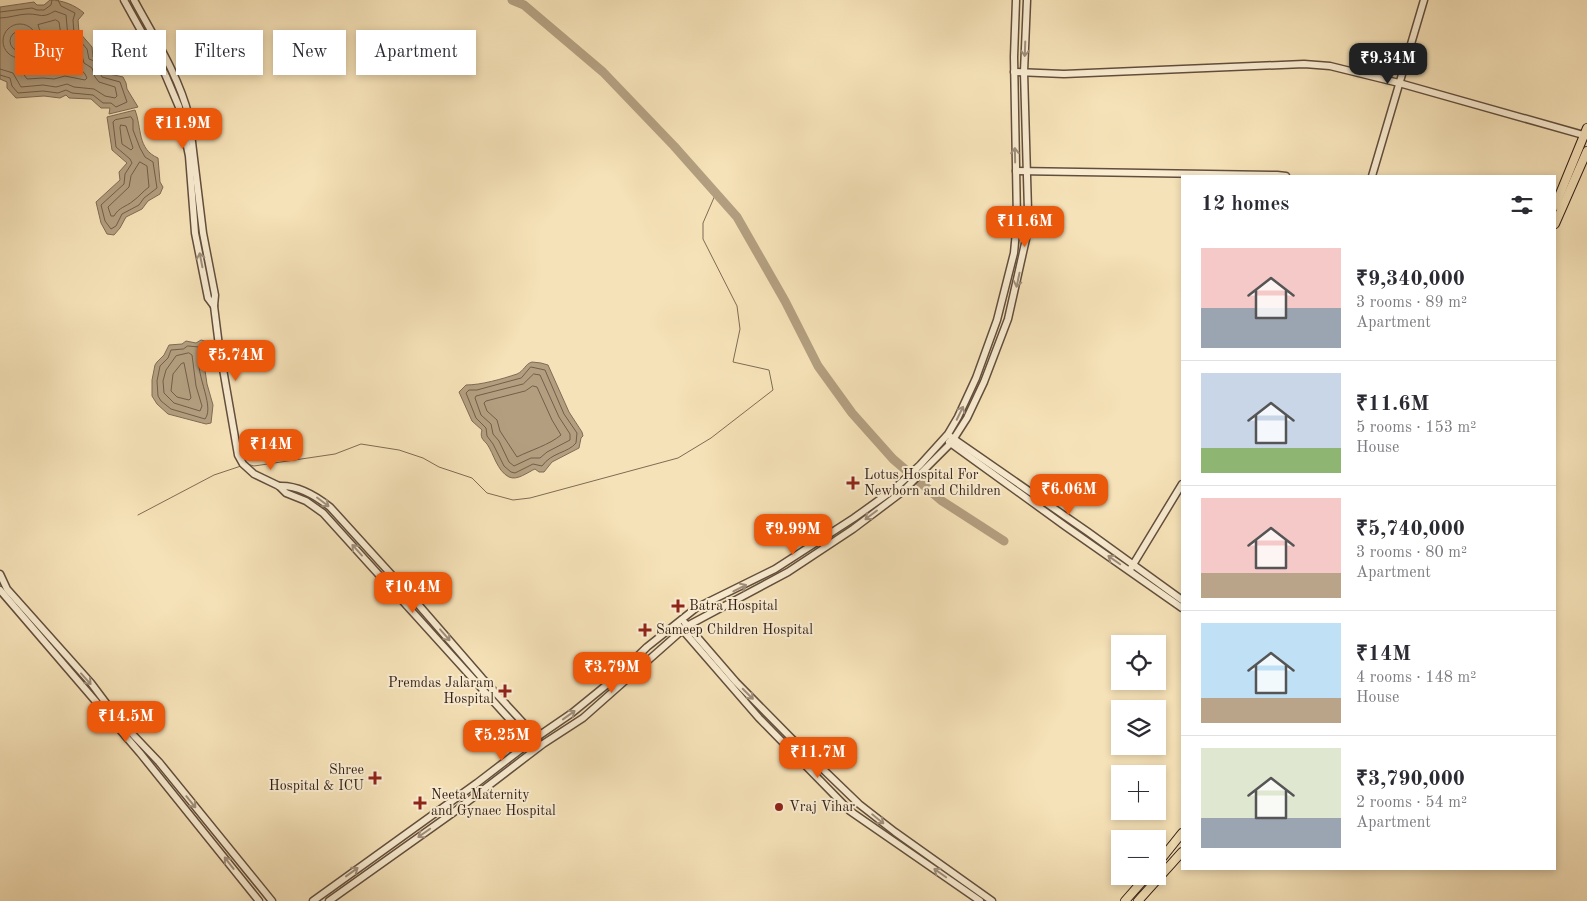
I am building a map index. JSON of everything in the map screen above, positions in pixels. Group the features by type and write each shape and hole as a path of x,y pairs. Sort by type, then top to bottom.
{"main road":[{"path":"1556,204 1586,133"},
{"path":"1556,222 1587,152"},
{"path":"1166,853 1181,834"},
{"path":"1138,901 1181,853"},
{"path":"1126,901 1139,885"}],"street":[{"path":"124,0 165,74 179,106 189,156 196,233 208,298 214,306"},
{"path":"134,0 167,61 186,106 203,232 215,294 214,306 238,455 243,464 252,472 279,486 286,493 306,501 323,513 536,750"},
{"path":"949,439 976,378 999,312 1014,253 1017,221 1014,72 1016,0"},
{"path":"329,901 454,812 543,744 583,718 684,628 788,572 853,529 922,468 967,418 984,382 1008,320 1026,239 1028,211 1024,72 1027,0"},
{"path":"1372,175 1424,0"},
{"path":"1014,72 1064,74 1304,64 1330,66 1586,133"},
{"path":"1016,171 1282,175"},
{"path":"949,439 1088,532 1181,607"},
{"path":"313,901 572,713 608,684 679,620 696,608 775,569 906,482"},
{"path":"279,486 289,486 309,493 330,506 543,744"},
{"path":"1131,568 1181,486"},
{"path":"1131,568 1181,599"},
{"path":"0,574 7,589 91,683 118,719 159,762 272,901"},
{"path":"0,590 140,753 259,901"},
{"path":"679,620 759,718 850,811 980,901"},
{"path":"684,628 803,750 859,804 992,901"}],"water":[{"path":"50,0 59,1 84,13 78,20 79,30 15,30 15,75 83,75 83,37 92,47 93,75 123,77 127,89 138,107 109,114 110,108 101,108 91,99 69,98 66,95 60,98 44,96 16,98 7,88 7,82 0,79 0,7 34,2 37,5 44,5"},
{"path":"135,110 143,144 151,154 158,158 160,182 163,187 160,194 148,201 142,209 126,217 114,235 107,234 101,223 96,202 120,180 119,172 127,163 112,150 107,117"},
{"path":"201,340 209,342 209,348 203,356 207,384 213,405 211,423 206,424 168,414 157,404 152,396 152,380 155,365 164,355 169,345 182,344 186,341 196,343"},
{"path":"532,362 548,365 569,412 583,436 579,448 552,462 544,472 539,472 535,469 519,477 512,478 501,471 482,438 482,430 472,421 459,392 466,385 485,383 517,374"}],"waterway":[{"path":"512,0 524,5 603,72 674,146 737,217 785,301 818,366 852,413 893,459 942,501 1004,541"},
{"path":"247,464 254,466 335,454 361,444 399,450 423,458 439,467 472,478 487,493 513,500 530,498 678,458 711,438 773,390 769,370 733,362 740,329 737,306 703,239 703,223 716,193"},
{"path":"138,515 214,475 241,466"}],"place":[{"name":"Lotus Hospital For Newborn and Children","path":"853,483"},
{"name":"Batra Hospital","path":"678,606"},
{"name":"Sameep Children Hospital","path":"645,630"},
{"name":"Premdas Jalaram Hospital","path":"505,691"},
{"name":"Shree Hospital & ICU","path":"375,778"},
{"name":"Neeta Maternity and Gynaec Hospital","path":"420,803"},
{"name":"Vraj Vihar","path":"779,807"}]}
